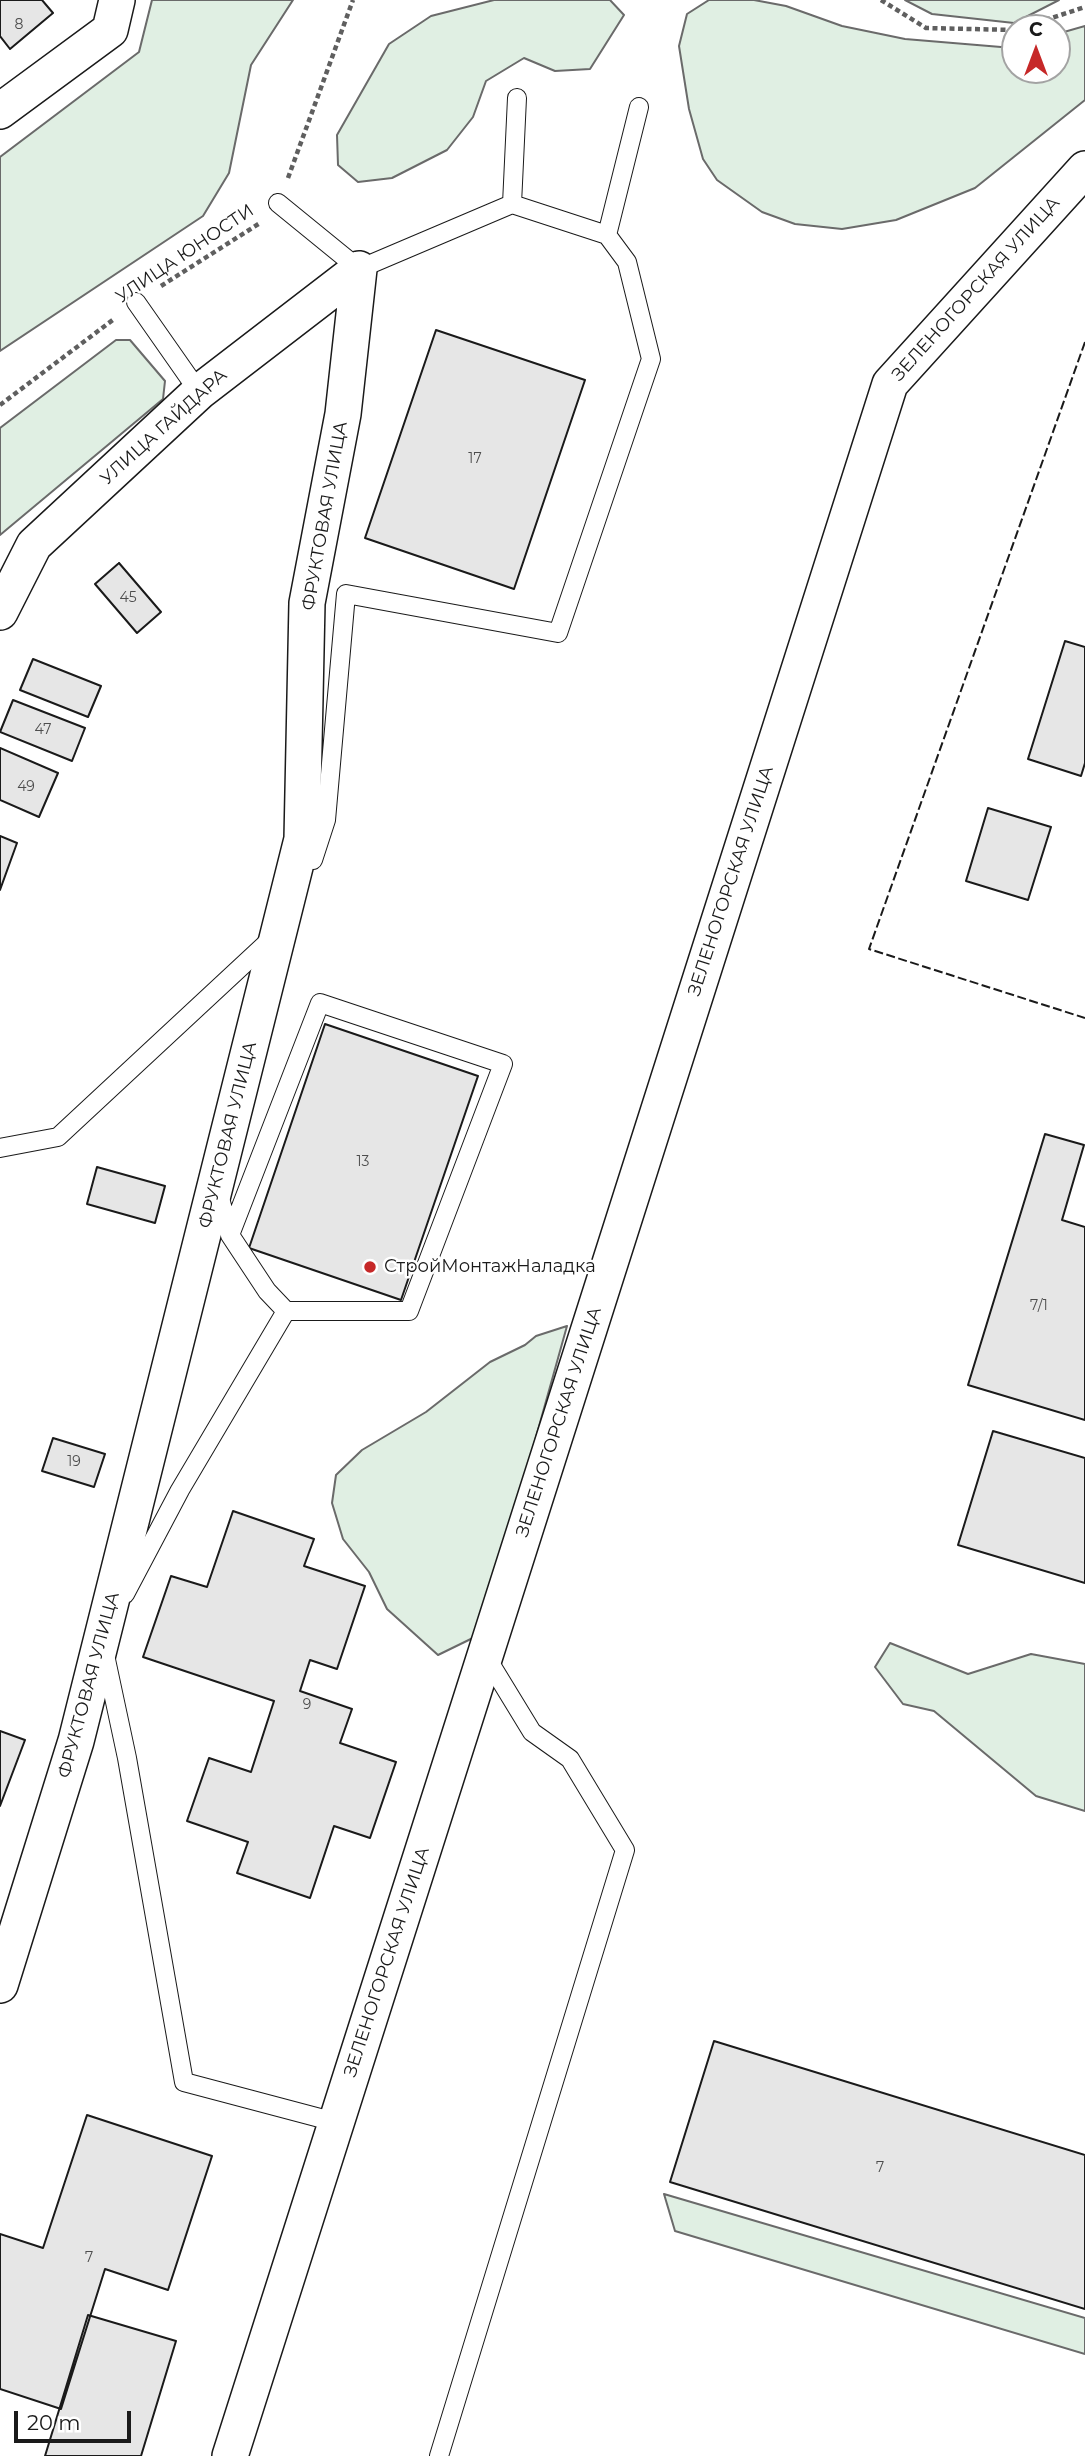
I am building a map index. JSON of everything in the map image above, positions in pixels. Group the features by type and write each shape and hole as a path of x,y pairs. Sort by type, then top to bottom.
{"street":[{"path":"0,111 110,30 117,0"},
{"name":"ЗЕЛЕНОГОРСКАЯ УЛИЦА","path":"230,2456 890,384 1085,169"},
{"name":"УЛИЦА ГАЙДАРА","path":"0,612 34,545 199,392 359,270"},
{"name":"ФРУКТОВАЯ УЛИЦА","path":"0,1985 76,1741 302,839 307,603 343,414 359,270"}],"lane":[{"path":"512,204 517,98"},
{"path":"607,235 639,107"},
{"path":"230,1235 320,1003 503,1064 409,1311 286,1311 267,1291 230,1235 216,1184 326,820 346,594 558,633 651,359 626,262 607,235 512,204 359,270 278,203"},
{"path":"136,302 199,392"},
{"path":"0,1148 58,1137 279,932"},
{"path":"286,1311 180,1490 102,1639 127,1758 184,2082 335,2122"},
{"path":"439,2456 625,1850 570,1759 532,1732 485,1655"}],"path":[{"name":"УЛИЦА ЮНОСТИ","path":"0,405 136,302 261,223 278,203 353,0"},
{"path":"881,0 926,27 1001,30"},
{"path":"1064,14 1085,7"}],"green space":[{"path":"152,0 293,0 251,65 229,173 203,216 0,351 0,157 139,52"},
{"path":"494,0 610,0 624,15 590,69 555,71 524,58 486,81 473,117 447,150 392,178 358,182 338,165 337,135 389,44 431,16"},
{"path":"709,0 754,0 786,6 842,26 905,39 1001,47 1001,84 1071,84 1071,30 1085,26 1085,100 975,188 896,220 842,229 795,224 762,212 717,180 703,159 689,109 679,46 687,14"},
{"path":"905,0 1059,0 1032,14 1001,14 1001,22 932,14"},
{"path":"116,340 130,340 165,381 163,399 0,535 0,428"},
{"path":"567,1326 481,1634 438,1655 387,1609 369,1572 343,1539 332,1503 336,1475 362,1450 426,1412 490,1362 525,1345 536,1336"},
{"path":"890,1643 968,1674 1031,1654 1085,1664 1085,1811 1036,1796 934,1711 903,1704 875,1667"},
{"path":"664,2194 1085,2318 1085,2354 675,2231"}],"building":[{"path":"0,0 42,0 53,13 10,49 0,36"},
{"path":"436,330 585,380 514,589 365,538"},
{"path":"119,563 161,612 137,633 95,584"},
{"path":"1065,641 1085,647 1085,763 1081,776 1028,759"},
{"path":"33,659 101,686 88,717 20,690"},
{"path":"13,700 85,728 72,761 0,732"},
{"path":"0,748 58,773 39,817 0,800"},
{"path":"988,808 1051,827 1028,900 966,881"},
{"path":"0,836 17,843 0,890"},
{"path":"325,1024 478,1076 401,1300 249,1248"},
{"path":"1045,1134 1084,1145 1062,1220 1085,1227 1085,1420 968,1385"},
{"path":"97,1167 165,1186 155,1223 87,1204"},
{"path":"993,1431 1085,1458 1085,1583 958,1545"},
{"path":"53,1438 105,1454 94,1487 42,1471"},
{"path":"233,1511 314,1539 304,1566 365,1586 337,1669 310,1660 300,1691 352,1709 340,1743 396,1762 370,1838 334,1826 310,1898 237,1873 248,1842 187,1821 209,1758 251,1772 274,1701 143,1657 171,1576 207,1587"},
{"path":"0,1731 25,1740 0,1806"},
{"path":"714,2041 1085,2155 1085,2309 670,2182"},
{"path":"87,2115 212,2156 168,2290 105,2269 61,2409 0,2389 0,2234 43,2248"},
{"path":"88,2315 176,2341 141,2456 45,2456"}],"fence":[{"path":"1085,342 869,949 1085,1018"}],"place":[{"name":"СтройМонтажНаладка","path":"370,1267"}]}
